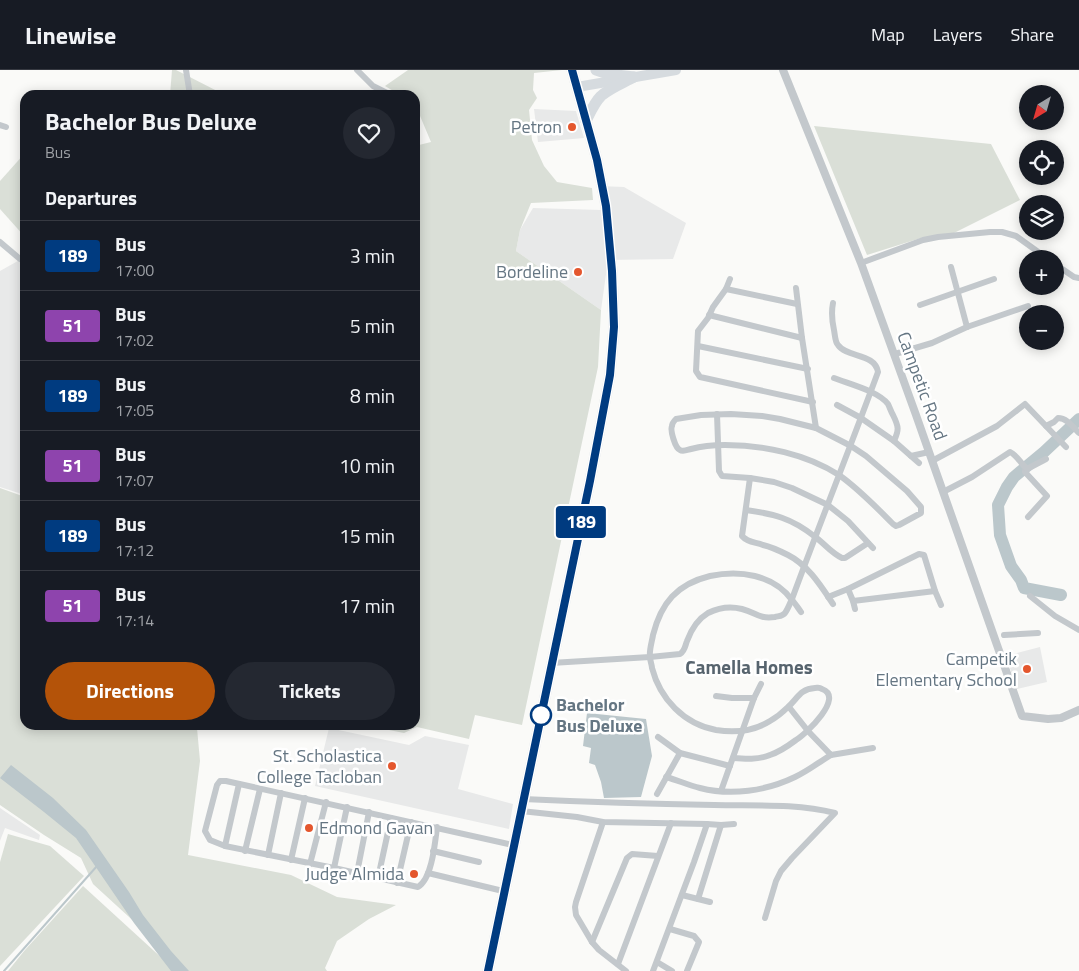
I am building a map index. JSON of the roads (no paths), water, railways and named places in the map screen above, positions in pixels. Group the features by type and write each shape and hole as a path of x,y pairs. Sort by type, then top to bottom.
{"highway":[{"path":"488,971 503,891 590,481 610,375 614,327 612,271 606,206 597,160 572,70"},
{"path":"596,70 608,74 634,77"},
{"path":"586,121 592,108 601,96 634,77"}],"main road":[{"path":"577,87 676,70"}],"street":[{"path":"186,70 189,90"},
{"path":"357,70 373,86 381,90"},
{"name":"Campetic Road","path":"783,70 862,263 943,492 999,635 1022,716 1048,719 1061,718 1079,710"},
{"path":"862,263 923,240 990,232 1002,232 1016,236 1035,250"},
{"path":"0,242 20,259"},
{"path":"951,267 967,327"},
{"path":"1064,270 1079,278"},
{"path":"920,305 994,279"},
{"path":"730,280 698,332 696,371 700,377 813,402"},
{"path":"796,288 816,428"},
{"path":"726,289 797,304"},
{"path":"552,663 650,657 682,653 694,627 702,618 714,611 726,608 742,609 765,618 781,616 787,611 878,372 878,368 872,361 838,345 831,318 834,303"},
{"path":"895,354 1019,309"},
{"path":"709,315 802,338"},
{"path":"698,346 808,369"},
{"path":"834,378 871,392 888,405 898,428 894,441"},
{"path":"932,461 997,426 1026,404 1066,447"},
{"path":"837,406 861,418 894,441 919,463"},
{"path":"717,414 719,471 722,476 774,482 792,488 828,505 848,521 873,548"},
{"path":"744,414 795,422 816,428 851,446 880,467 907,491 921,507 921,513 896,526 864,495 839,475 810,460 754,446 717,445 683,451 676,447 671,426 676,419 686,417 744,414"},
{"path":"1046,426 1059,417 1074,426 1079,433"},
{"path":"911,456 929,452"},
{"path":"943,492 972,477 1010,452 1014,454 1025,468 1025,472 1047,496 1028,517"},
{"path":"1025,468 1046,459"},
{"path":"750,478 742,536 745,540 776,549 791,556 804,566 833,604"},
{"path":"746,510 775,515 788,520 815,536 842,558 868,543"},
{"path":"828,597 919,554 924,556 941,605"},
{"path":"733,758 746,759 769,756 796,740 808,731 826,709 830,700 829,694 824,689 810,688 802,692 772,720 742,732 724,731 695,724 681,715 660,690 654,675 650,657 651,643 660,612 674,594 688,585 702,578 733,573 763,578 782,590 792,599 801,612"},
{"path":"848,588 855,609"},
{"path":"853,600 935,591"},
{"path":"1030,596 1055,616 1079,630"},
{"path":"999,635 1038,633"},
{"path":"721,791 754,698 761,684"},
{"path":"716,696 754,698"},
{"path":"789,706 808,731 831,755"},
{"path":"658,737 680,752 730,766"},
{"path":"666,777 701,788 738,792 758,789 782,782 805,772 831,755 873,748"},
{"path":"657,794 680,752"},
{"path":"437,827 434,851 428,873 424,882 418,887 225,846 210,840 205,831 218,782 226,780 260,789 326,802 391,818 437,827 513,845"},
{"path":"225,846 239,784"},
{"path":"245,850 260,789"},
{"path":"268,855 281,793"},
{"path":"291,860 305,798"},
{"path":"310,864 326,802"},
{"path":"522,805 604,822 707,824 721,826 734,824"},
{"path":"522,805 766,805 804,807 835,813 781,871 776,881 765,918"},
{"path":"334,868 347,807"},
{"path":"356,873 369,812"},
{"path":"378,878 391,818"},
{"path":"397,883 411,822"},
{"path":"604,822 574,907 576,915 592,942 599,950 626,971"},
{"path":"618,964 671,823"},
{"path":"653,971 707,824"},
{"path":"698,899 721,826"},
{"path":"434,851 479,862"},
{"path":"592,942 626,858 632,854 658,856"},
{"path":"428,873 503,891"},
{"path":"682,895 710,902"},
{"path":"670,929 694,936 699,942 688,971"},
{"path":"657,962 672,971"}],"waterway":[{"path":"1061,595 1024,588 1011,566 1000,535 998,505 1014,477 1079,419"},
{"path":"4,971 97,866"}],"place":[{"name":"Petron","path":"572,127"},
{"name":"Bordeline","path":"578,272"},
{"name":"Campetik Elementary School","path":"1027,669"},
{"name":"Bachelor Bus Deluxe","path":"541,715"},
{"name":"St. Scholastica College Tacloban","path":"392,766"},
{"name":"Edmond Gavan","path":"309,828"},
{"name":"Judge Almida","path":"414,874"}],"district":[{"name":"Camella Homes","path":"749,667"}]}
